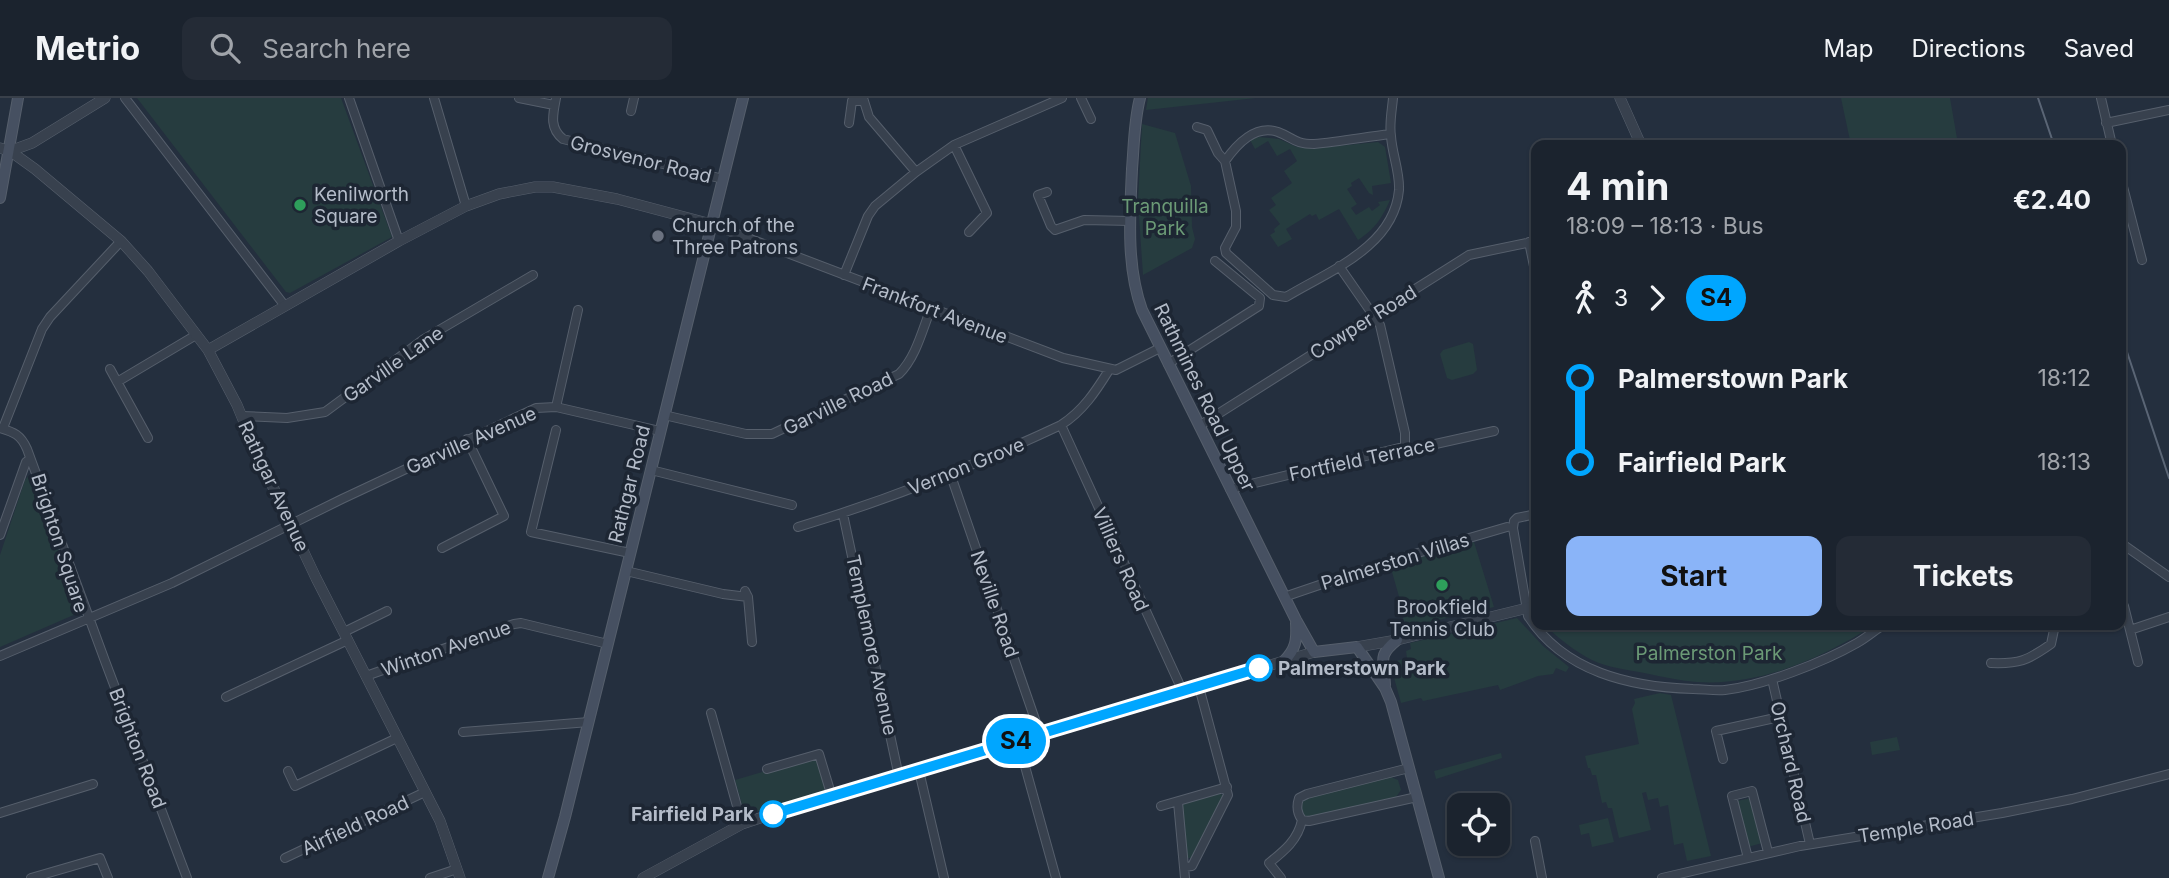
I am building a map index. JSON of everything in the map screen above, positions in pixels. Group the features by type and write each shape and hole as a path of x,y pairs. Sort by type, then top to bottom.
{"main road":[{"path":"0,198 5,150 18,98"},
{"name":"Rathgar Road","path":"548,878 556,855 743,98"},
{"name":"Rathmines Road Upper","path":"1140,98 1135,118 1131,221 1136,294 1230,489 1314,652"},
{"path":"1284,661 1296,645 1296,621"},
{"path":"1385,688 1383,655 1385,649 1397,639"},
{"path":"1314,652 1357,646 1385,688 1438,878"}],"street":[{"path":"5,150 32,143 105,98"},
{"path":"125,98 285,306"},
{"path":"349,98 400,241"},
{"path":"435,98 466,206"},
{"path":"519,98 555,102"},
{"path":"631,111 634,98"},
{"path":"844,275 868,216 875,206 916,172 954,145 1062,98"},
{"path":"1081,98 1091,119"},
{"path":"1197,127 1207,130 1225,161 1236,211 1236,227 1226,253 1273,295 1286,297 1339,266 1376,240 1387,228 1399,188 1390,134 1393,98"},
{"path":"1620,98 1639,140"},
{"path":"2101,98 2111,140"},
{"path":"849,123 852,101 864,99 869,117 916,172"},
{"name":"Grosvenor Road","path":"555,102 552,122 554,129 557,135 569,142 723,179"},
{"path":"2106,123 2169,110"},
{"path":"1225,161 1235,147 1251,134 1267,131 1278,132 1295,142 1313,144 1390,134"},
{"path":"954,145 987,213 969,232"},
{"name":"Rathgar Avenue","path":"5,150 75,201 121,241 148,271 208,350 242,416 291,525 440,821 458,873"},
{"path":"208,350 400,241 466,206 504,192 553,187 617,199 711,224"},
{"path":"1047,191 1038,195 1055,230 1084,220 1131,221"},
{"path":"2126,198 2142,260"},
{"name":"Frankfort Avenue","path":"711,224 1063,358 1109,370"},
{"path":"1,428 41,329 121,241"},
{"name":"Cowper Road","path":"1199,426 1469,255 1531,241"},
{"path":"1168,364 1259,306 1260,298 1215,261"},
{"path":"1339,266 1380,325 1405,433 1405,449"},
{"name":"Garville Lane","path":"242,416 288,418 325,412 424,340 533,275"},
{"name":"Garville Road","path":"664,415 746,434 772,435 899,374 908,365 931,309"},
{"path":"556,407 578,310"},
{"path":"117,382 196,335"},
{"path":"1109,370 1125,366 1160,348"},
{"path":"110,369 148,438"},
{"name":"Vernon Grove","path":"798,527 843,514 950,474 1061,425 1073,418 1083,407 1109,370"},
{"name":"Garville Avenue","path":"89,617 172,583 536,408 556,407 660,431"},
{"name":"Villiers Road","path":"1061,425 1183,692"},
{"name":"Brighton Square","path":"0,656 89,617 23,439 1,428"},
{"path":"556,430 529,534 631,552"},
{"name":"Fortfield Terrace","path":"1230,489 1399,448 1413,449 1494,431"},
{"path":"442,548 504,516 467,439"},
{"name":"Brighton Square","path":"0,535 26,462 30,459"},
{"path":"651,470 792,505"},
{"name":"Neville Road","path":"950,474 1040,734"},
{"name":"Templemore Avenue","path":"843,514 899,777"},
{"path":"1357,646 1531,607 1514,521 1531,515"},
{"name":"Palmerston Villas","path":"1284,597 1387,562 1507,527"},
{"path":"2126,547 2169,577"},
{"path":"626,571 723,594 747,594 752,642"},
{"path":"226,697 346,636 387,611"},
{"path":"2126,614 2138,662"},
{"name":"Brighton Road","path":"89,617 187,878"},
{"path":"2130,631 2169,617"},
{"name":"Winton Avenue","path":"366,676 521,623 608,644"},
{"path":"1537,630 1554,647 1583,667 1622,680 1651,686 1725,690 1772,680 1857,643 1876,630"},
{"path":"1991,663 2015,664 2034,656 2051,644 2054,630"},
{"path":"643,878 742,824 1314,652"},
{"name":"Orchard Road","path":"1772,680 1810,844"},
{"path":"1184,867 1192,866 1228,795 1199,687"},
{"path":"711,713 742,824"},
{"path":"1723,759 1716,731 1780,717"},
{"path":"463,732 589,722"},
{"path":"288,771 295,786 397,738"},
{"path":"1018,741 1056,878"},
{"path":"767,769 819,754 832,797"},
{"path":"1281,878 1269,863 1288,847 1300,830 1302,820 1296,806 1299,798 1409,768"},
{"path":"919,771 944,878"},
{"name":"Temple Road","path":"1662,878 1768,852 2002,813 2169,775"},
{"path":"0,813 93,784"},
{"path":"1161,806 1227,787"},
{"path":"1748,858 1732,796 1752,791 1768,852"},
{"name":"Airfield Road","path":"285,858 425,792"},
{"path":"1302,820 1309,821 1417,797"},
{"path":"1178,802 1185,878"},
{"path":"1535,841 1542,878"},
{"path":"31,878 100,858 108,878"},
{"path":"430,878 458,873"}],"green space":[{"name":"Kenilworth Square","path":"137,98 341,98 392,237 290,293 286,292"},
{"path":"1148,98 1256,98 1146,110"},
{"path":"1841,98 1950,98 1957,140 1850,140"},
{"name":"Tranquilla Park","path":"1142,124 1175,133 1191,186 1195,239 1192,248 1143,275 1138,201"},
{"path":"1259,137 1279,139 1297,147 1317,148 1378,142 1385,147 1391,183 1372,186 1373,195 1359,178 1347,189 1357,204 1351,208 1356,215 1369,207 1372,211 1380,205 1378,202 1390,200 1381,218 1358,240 1339,209 1319,220 1316,214 1310,214 1286,229 1292,239 1278,247 1270,235 1280,224 1269,210 1276,205 1271,198 1292,183 1284,171 1297,161 1290,149 1277,156 1268,141 1255,149 1250,140"},
{"path":"1469,342 1473,344 1477,370 1473,374 1452,380 1447,378 1440,354 1443,350"},
{"path":"29,475 35,479 79,603 79,610 76,614 0,647 0,555"},
{"name":"Brookfield Tennis Club","path":"1474,542 1494,607 1404,628 1402,607 1390,565"},
{"path":"1517,618 1543,646 1569,667 1566,672 1556,668 1553,674 1538,676 1500,690 1498,685 1401,703 1390,663 1407,658 1406,651 1411,649 1410,643"},
{"name":"Palmerston Park","path":"1550,630 1866,630 1812,659 1790,667 1721,682 1685,681 1605,665 1579,653"},
{"path":"1660,693 1671,695 1711,856 1687,861 1683,843 1674,845 1668,805 1660,807 1658,798 1648,800 1646,792 1642,793 1651,830 1619,838 1612,808 1608,808 1606,802 1602,803 1596,775 1592,775 1588,768 1585,756 1639,744 1632,709 1634,699"},
{"path":"1897,737 1900,750 1872,755 1870,742"},
{"path":"1501,753 1502,758 1436,779 1434,771"},
{"name":"Fairfield Park","path":"818,756 828,791 745,815 735,780"},
{"path":"1391,777 1398,780 1401,790 1396,797 1309,818 1303,815 1301,810 1307,797"},
{"path":"1220,793 1223,796 1192,858 1186,858 1182,806 1184,803"},
{"path":"1751,798 1762,843 1748,847 1737,801"},
{"path":"1608,818 1614,842 1592,847 1589,833 1581,835 1579,825"}],"tram line":[{"path":"2038,98 2052,140"},
{"path":"2126,349 2169,478"}],"bus line":[{"name":"S4","path":"773,814 1259,668"}],"place":[{"name":"Kenilworth Square","path":"300,205"},
{"name":"Church of the Three Patrons","path":"658,236"},
{"name":"Brookfield Tennis Club","path":"1442,585"},
{"name":"Palmerstown Park","path":"1259,668"},
{"name":"Fairfield Park","path":"773,814"}]}
